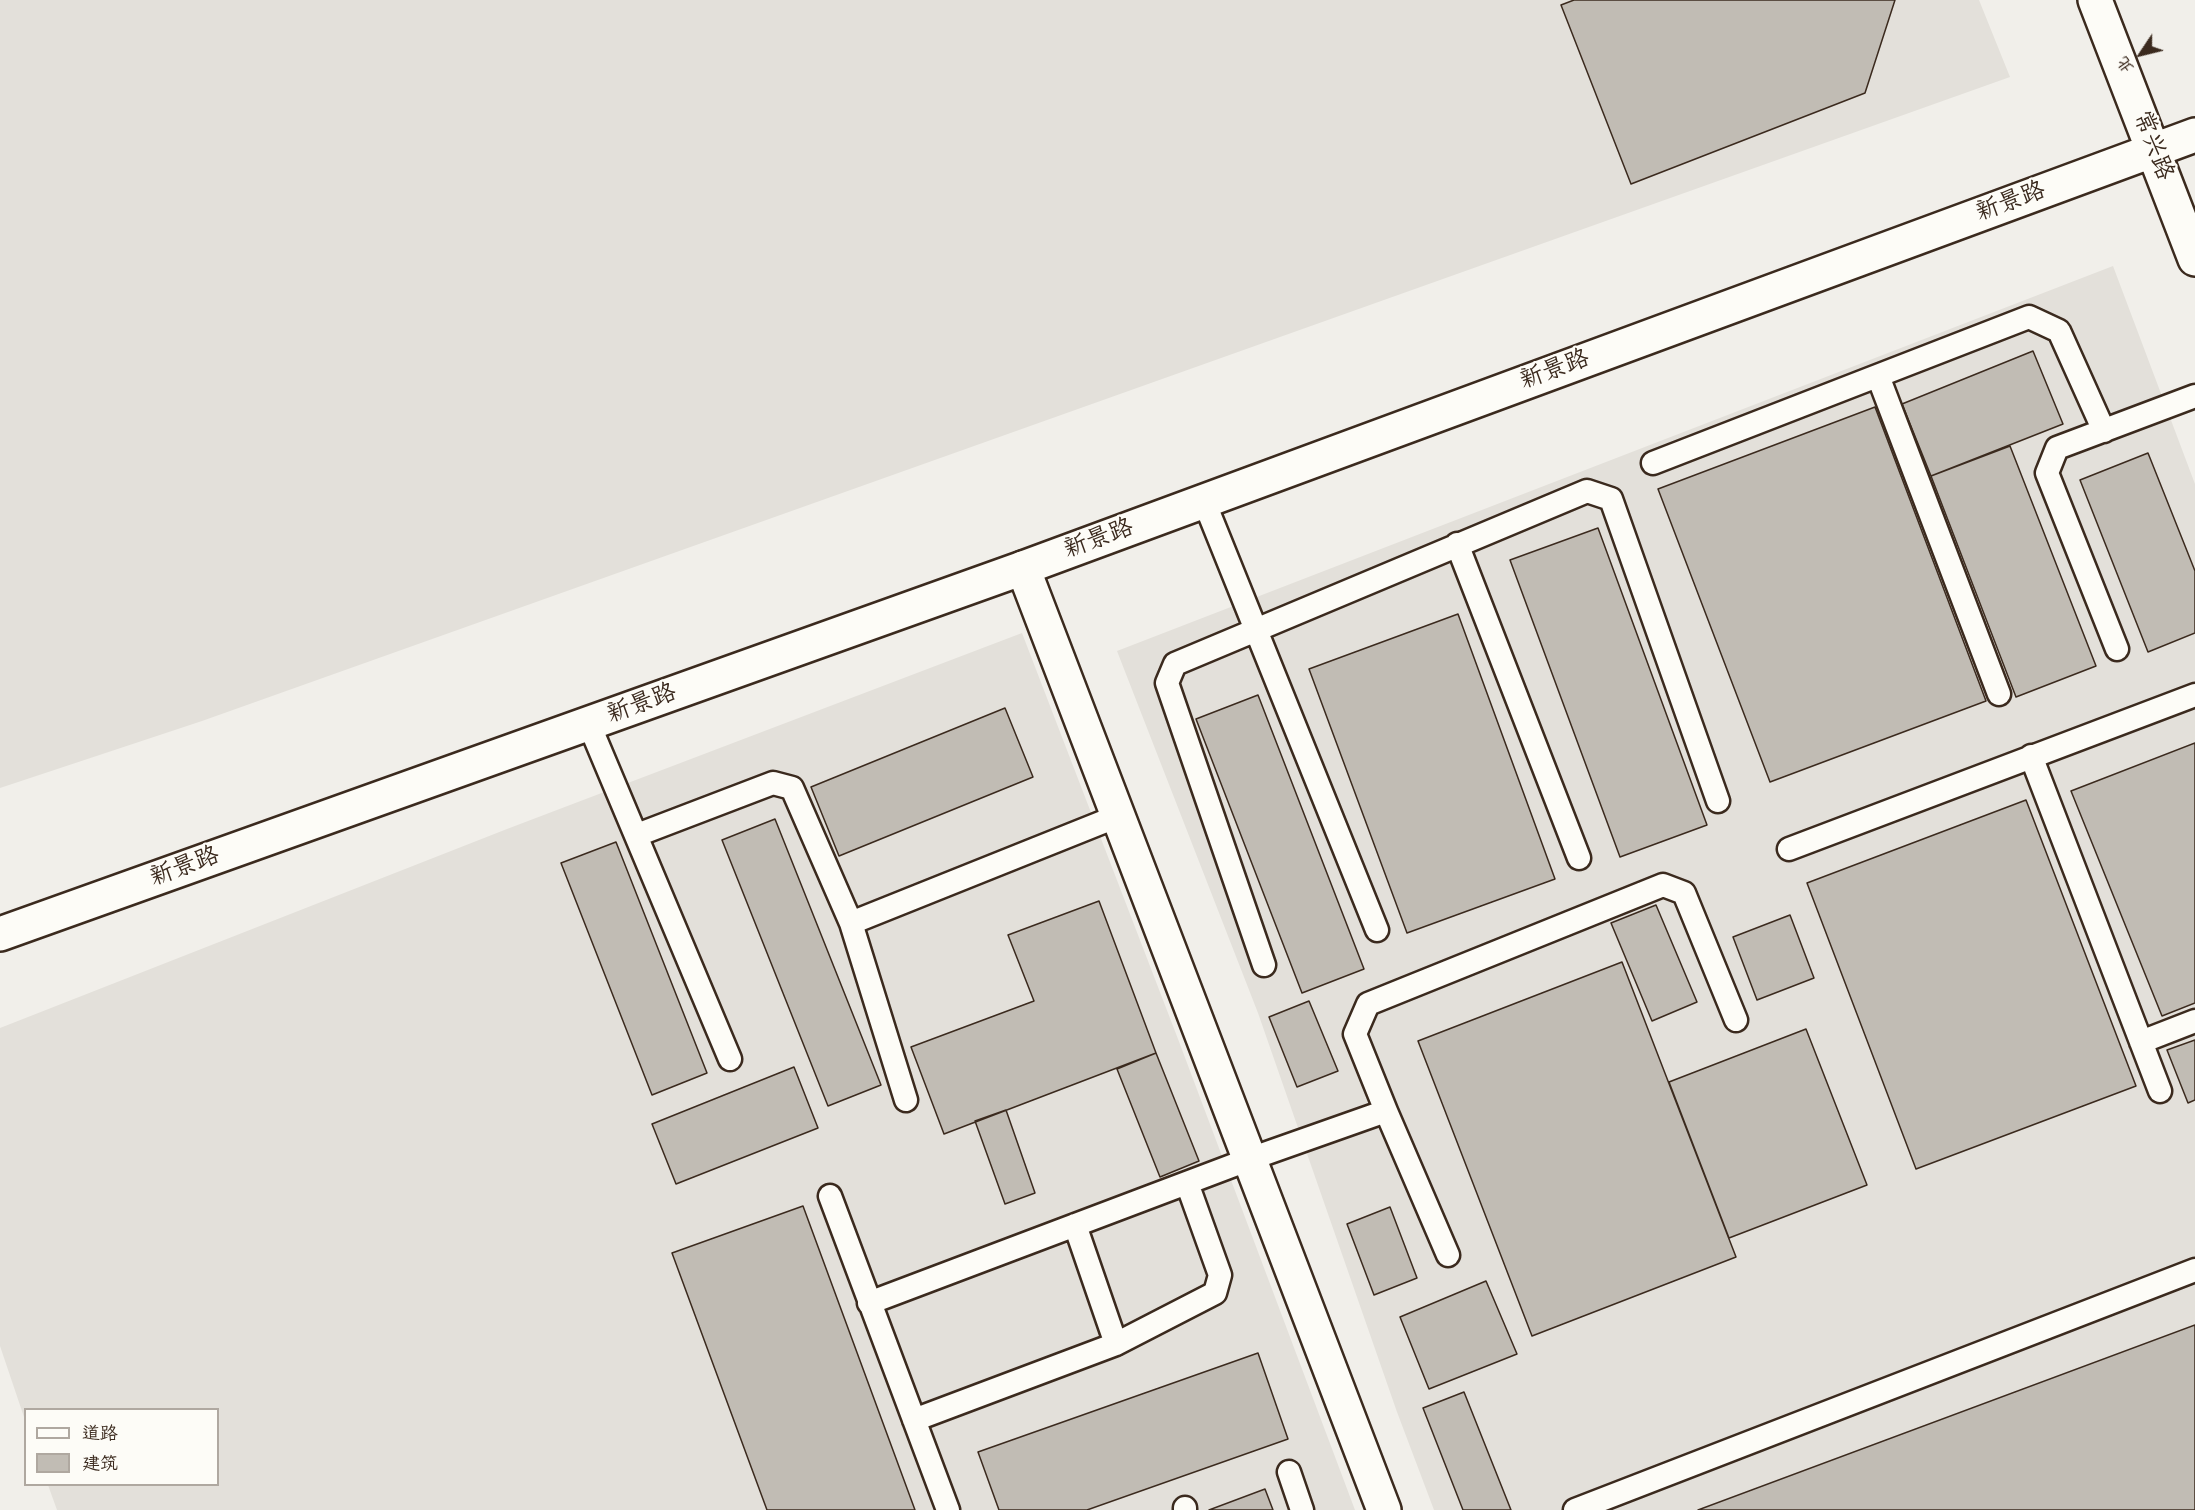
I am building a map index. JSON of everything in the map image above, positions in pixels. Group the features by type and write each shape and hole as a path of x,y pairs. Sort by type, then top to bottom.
{"street":[{"name":"常兴路","path":"2095,0 2195,259"},
{"name":"新景路","path":"0,934 1023,568 2195,135"},
{"path":"1023,568 1384,1510"}],"lane":[{"path":"1653,463 2029,317 2059,331 2104,431"},
{"path":"1878,376 1999,694"},
{"path":"2117,649 2048,473 2057,448 2195,396"},
{"path":"1264,965 1167,683 1175,664 1587,491 1611,499 1718,801"},
{"path":"1204,501 1254,630 1377,930"},
{"path":"1457,544 1579,858"},
{"path":"1789,849 2195,695"},
{"path":"589,724 730,1059"},
{"path":"2031,756 2160,1091"},
{"path":"637,835 772,783 792,788 850,923 906,1100"},
{"path":"850,923 1118,816"},
{"path":"1448,1255 1355,1034 1368,1004 1663,885 1684,893 1737,1020"},
{"path":"2141,1042 2195,1021"},
{"path":"869,1303 1250,1159 1386,1112"},
{"path":"914,1420 1116,1344 1215,1293 1220,1275 1187,1183"},
{"path":"830,1196 948,1510"},
{"path":"1075,1225 1116,1344"},
{"path":"1575,1510 2195,1270"},
{"path":"1289,1472 1302,1510"}],"shaded area":[{"path":"0,0 1979,0 2010,77 202,721 0,788"},
{"path":"2113,266 2195,484 2195,1510 1434,1510 1397,1412 1258,1013 1117,651"},
{"path":"1022,633 1355,1510 57,1510 48,1486 219,1486 219,1408 24,1408 24,1417 0,1346 0,1028 507,829"}],"building":[{"path":"1574,0 1895,0 1865,93 1631,184 1561,5"},
{"path":"2033,351 2063,424 1931,476 1902,404"},
{"path":"1875,407 1986,701 1770,782 1658,489"},
{"path":"2010,446 2096,666 2016,697 1931,476"},
{"path":"2148,453 2195,571 2195,633 2148,652 2080,480"},
{"path":"1598,528 1707,825 1620,857 1510,560"},
{"path":"1458,614 1555,879 1407,933 1309,669"},
{"path":"1258,695 1364,969 1302,993 1196,719"},
{"path":"1005,708 1033,777 839,856 811,787"},
{"path":"2195,743 2195,1003 2162,1016 2071,791"},
{"path":"2026,800 2136,1086 1916,1169 1807,883"},
{"path":"775,819 881,1085 828,1106 722,840"},
{"path":"616,842 707,1073 652,1095 561,863"},
{"path":"1099,901 1156,1053 944,1134 911,1047 1034,1001 1008,935"},
{"path":"1656,905 1697,1002 1652,1021 1611,923"},
{"path":"1790,915 1814,978 1757,1000 1733,937"},
{"path":"1622,962 1736,1257 1532,1336 1418,1041"},
{"path":"1309,1001 1338,1071 1297,1087 1269,1017"},
{"path":"1806,1029 1867,1185 1729,1238 1669,1082"},
{"path":"2195,1040 2195,1100 2188,1103 2167,1050"},
{"path":"1156,1053 1199,1161 1160,1177 1117,1069"},
{"path":"794,1067 818,1128 676,1184 652,1124"},
{"path":"1006,1110 1035,1193 1005,1204 975,1121"},
{"path":"803,1206 915,1510 767,1510 672,1253"},
{"path":"1390,1207 1417,1278 1374,1295 1347,1224"},
{"path":"1486,1281 1517,1354 1429,1389 1400,1317"},
{"path":"2195,1325 2195,1510 1698,1510"},
{"path":"1258,1353 1288,1439 1087,1510 999,1510 978,1452"},
{"path":"1464,1392 1511,1510 1463,1510 1423,1408"},
{"path":"1265,1489 1273,1510 1209,1510"}]}
